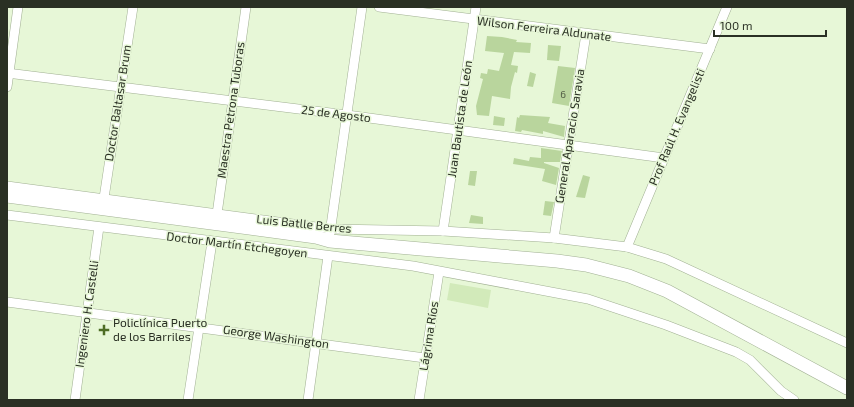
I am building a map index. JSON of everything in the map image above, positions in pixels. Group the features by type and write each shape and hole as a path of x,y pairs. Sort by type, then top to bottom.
{"highway":[{"path":"7,196 316,237 330,235 550,260 586,266 616,273 667,291 847,388"},
{"path":"7,205 315,244 330,235"}],"street":[{"path":"7,87 18,7"},
{"name":"Doctor Baltasar Brum","path":"104,198 133,7"},
{"name":"Maestra Petrona Tuboras","path":"217,214 246,7"},
{"path":"330,235 362,7"},
{"name":"Wilson Ferreira Aldunate","path":"379,7 710,49"},
{"name":"Juan Bautista de León","path":"443,231 476,7"},
{"name":"Prof Raúl H. Evangelisti","path":"627,246 727,7"},
{"name":"General Aparacio Saravia","path":"554,238 586,34"},
{"name":"25 de Agosto","path":"8,74 348,115 664,158"},
{"name":"Luis Batlle Berres","path":"7,186 217,214 330,235 443,231 554,238 627,246 666,259 847,343"},
{"name":"Doctor Martín Etchegoyen","path":"7,215 328,256 439,272 519,285 588,299 666,325 736,352 750,360 781,391 794,400"},
{"name":"Ingeniero H. Castelli","path":"75,400 99,227"},
{"path":"188,400 212,242"},
{"path":"308,400 328,256"},
{"name":"Lágrima Ríos","path":"419,400 439,272"},
{"name":"George Washington","path":"7,302 199,326 425,358"}],"green space":[{"path":"450,283 491,290 488,308 447,300"}],"building":[{"path":"487,36 517,40 516,42 531,43 530,53 514,52 511,65 518,66 517,73 515,72 511,87 510,99 492,96 489,116 477,115 476,106 483,79 480,78 481,73 487,74 488,69 499,71 504,53 485,51"},
{"path":"548,45 561,46 559,61 547,60"},
{"path":"558,66 575,68 569,106 552,103"},
{"path":"530,72 536,74 533,87 527,86"},
{"path":"520,115 550,117 548,123 565,126 564,137 543,131 543,134 522,130 521,132 515,131 517,117 519,118"},
{"path":"494,116 505,118 504,126 493,125"},
{"path":"541,148 562,151 560,162 544,162 559,168 556,185 542,181 545,169 513,164 514,158 529,161 530,157 541,158"},
{"path":"470,171 477,171 475,186 468,185"},
{"path":"583,175 590,177 585,198 576,197"},
{"path":"545,201 554,202 551,216 543,215"},
{"path":"471,215 483,217 483,224 469,223"}],"place":[{"name":"Policlínica Puerto de los Barriles","path":"104,330"}]}
